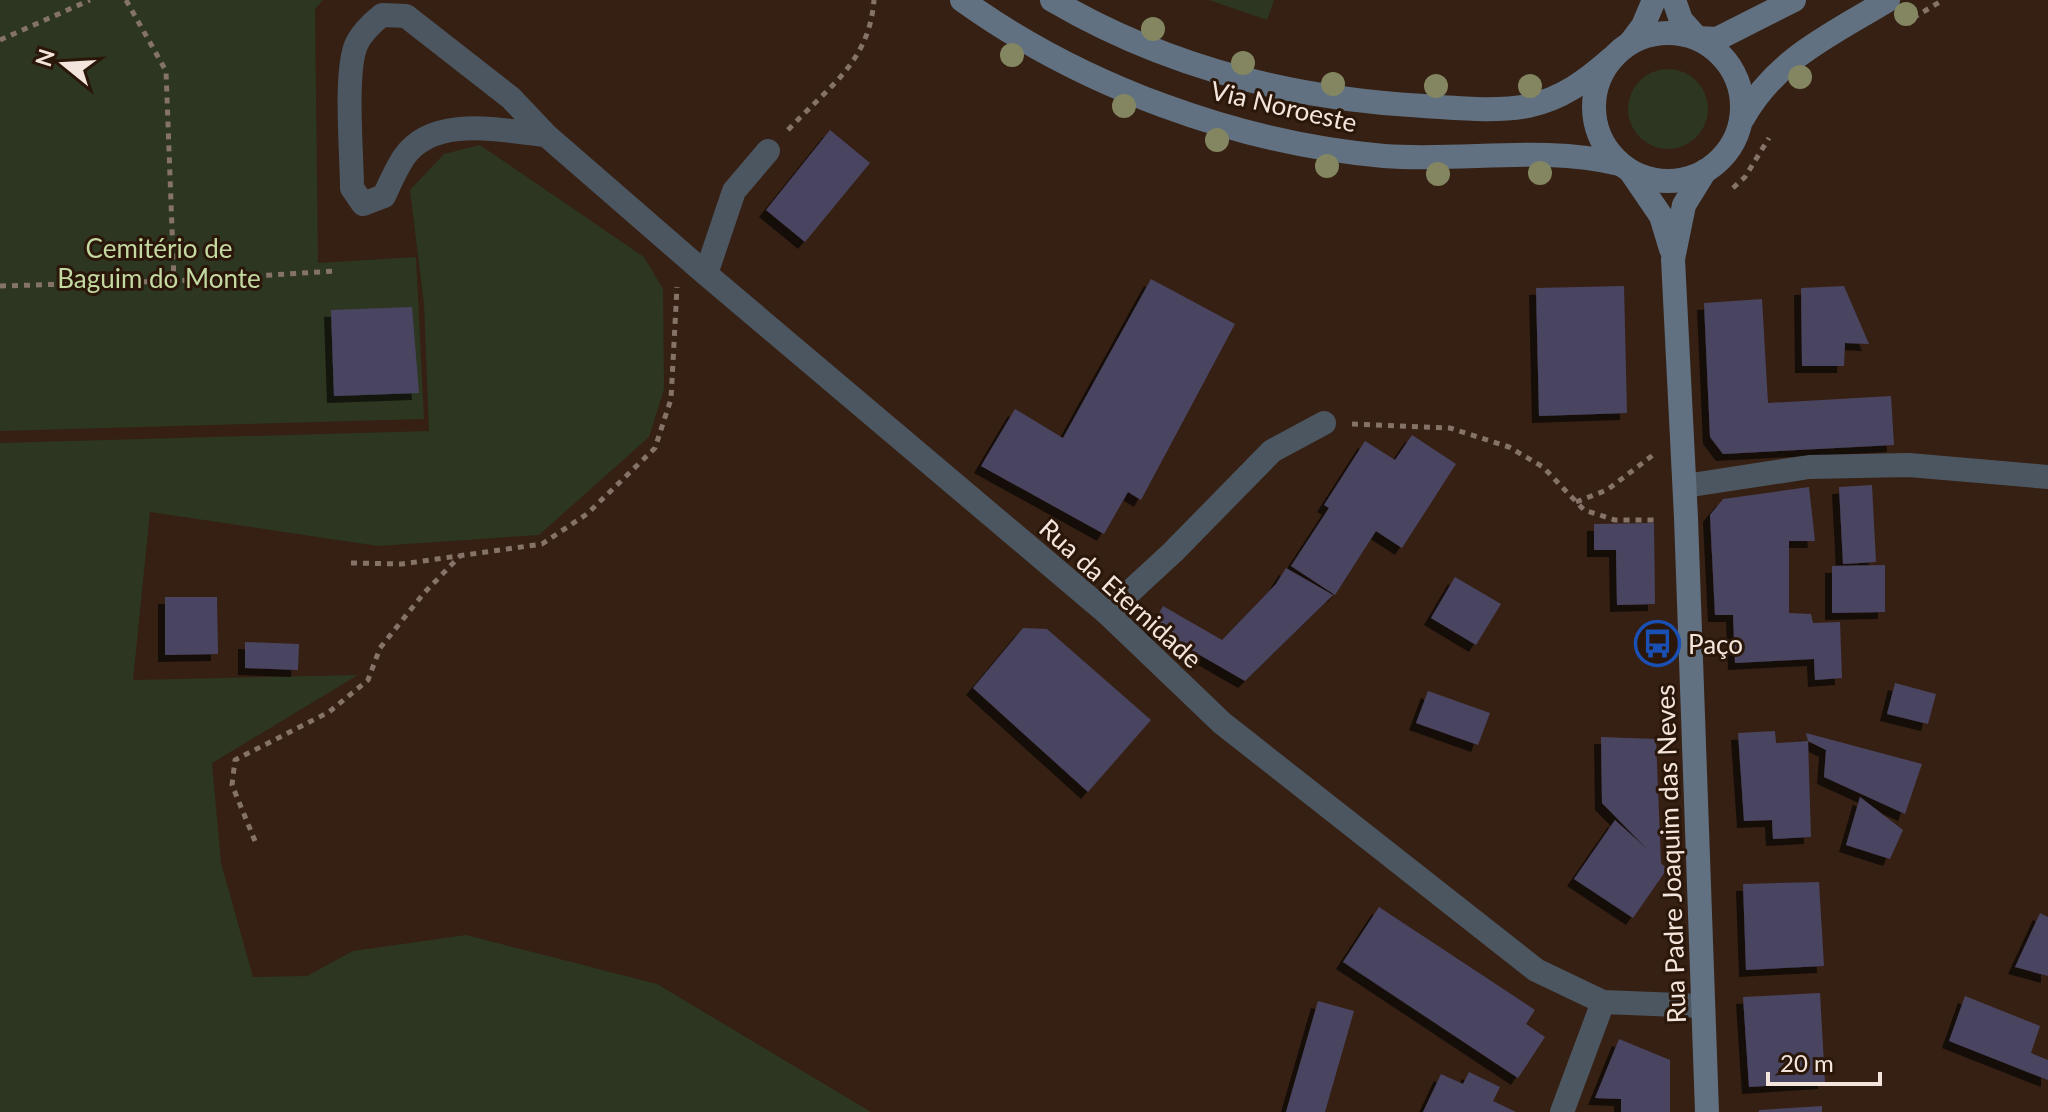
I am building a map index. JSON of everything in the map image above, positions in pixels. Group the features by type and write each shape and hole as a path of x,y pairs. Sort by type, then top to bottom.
{"main road":[{"name":"Via Noroeste","path":"962,0 1042,49 1130,91 1206,119 1297,143 1385,156 1536,152 1625,168"},
{"name":"Via Noroeste","path":"1052,0 1164,54 1287,92 1354,102 1458,108 1530,106 1581,85 1612,58"},
{"path":"1654,0 1648,19 1631,42 1612,58 1598,80 1593,104 1596,129 1608,152 1625,168 1649,179 1674,182 1705,171 1718,162 1733,143 1741,120 1758,91 1786,62 1888,0"},
{"path":"1674,0 1681,20 1697,38 1720,54 1734,73 1741,96 1741,120"},
{"path":"1631,42 1653,34 1678,33 1717,39 1794,0"},
{"name":"Rua Padre Joaquim das Neves","path":"1625,168 1661,216 1673,259 1685,486 1707,1112"},
{"name":"Rua Padre Joaquim das Neves","path":"1673,259 1684,205 1705,171"}],"street":[{"name":"Rua da Eternidade","path":"546,135 464,128 432,134 406,155 384,196 363,204 352,188 352,66 355,46 364,31 382,15 406,16 511,98 546,135 706,274 1107,613 1222,723 1536,970 1603,1002 1703,1006"},
{"path":"706,274 734,191 768,151"},
{"path":"1107,613 1173,552 1272,451 1324,423"},
{"path":"1685,486 1809,467 1909,465 2048,477"},
{"path":"1562,1112 1603,1002"}],"path":[{"path":"0,40 90,0"},
{"path":"126,0 166,71 174,281"},
{"path":"768,151 851,66 872,30 874,0"},
{"path":"351,563 402,564 542,544 587,514 655,448 671,399 675,293 685,255"},
{"path":"0,286 174,281 336,271"},
{"path":"1576,502 1607,490 1646,463 1681,419"},
{"path":"1324,423 1450,428 1509,447 1543,467 1584,510 1615,520 1686,518"},
{"path":"255,841 232,785 235,760 329,712 368,680 380,648 424,593 461,556"}],"green space":[{"name":"Cemitério de Baguim do Monte","path":"0,0 323,0 315,9 318,263 416,257 424,419 0,431"},
{"path":"1209,0 1274,0 1267,20"},
{"path":"1660,69 1676,69 1697,80 1708,101 1708,117 1697,138 1676,149 1660,149 1646,143 1634,131 1628,117 1628,101 1634,87 1646,75"},
{"path":"480,145 644,257 663,289 664,389 649,437 539,535 378,546 150,512 133,680 358,675 212,763 221,863 253,977 307,976 353,951 466,935 657,984 871,1112 0,1112 0,443 429,431 424,304 410,190 444,154"}],"building":[{"path":"830,130 870,163 805,242 766,210"},
{"path":"1151,279 1235,324 1141,500 1128,492 1104,534 981,466 1015,409 1063,438"},
{"path":"1624,286 1627,413 1539,416 1536,288"},
{"path":"1844,286 1869,344 1845,343 1844,366 1802,366 1801,288"},
{"path":"1762,299 1768,403 1891,396 1894,445 1723,454 1710,437 1704,303"},
{"path":"412,307 419,393 334,396 331,310"},
{"path":"1412,435 1456,464 1402,548 1376,531 1335,595 1291,566 1329,508 1324,505 1365,441 1395,460"},
{"path":"1872,485 1876,562 1843,564 1839,487"},
{"path":"1809,487 1815,541 1789,541 1789,613 1811,614 1813,623 1840,622 1842,678 1815,680 1814,659 1735,663 1733,615 1715,615 1710,515 1723,499"},
{"path":"1654,523 1655,604 1617,605 1616,550 1594,550 1594,524"},
{"path":"1885,565 1885,612 1832,613 1832,566"},
{"path":"1286,568 1333,595 1245,681 1151,627 1163,606 1222,640 1276,584"},
{"path":"1455,577 1501,604 1476,645 1431,618"},
{"path":"165,597 217,597 218,654 165,655"},
{"path":"1023,628 1047,629 1151,720 1088,792 973,688"},
{"path":"245,642 299,644 298,670 245,668"},
{"path":"1895,683 1936,694 1928,724 1887,714"},
{"path":"1428,691 1490,713 1478,745 1416,723"},
{"path":"1775,731 1776,743 1808,741 1811,837 1773,839 1772,820 1744,821 1738,733"},
{"path":"1806,733 1922,764 1905,814 1824,777 1826,750 1808,741"},
{"path":"1601,737 1656,739 1661,863 1667,869 1633,918 1574,879 1615,820 1647,849 1602,803"},
{"path":"1860,797 1903,830 1890,859 1846,845"},
{"path":"1819,882 1824,966 1746,970 1743,884"},
{"path":"1379,907 1535,1010 1526,1024 1545,1037 1518,1078 1343,962"},
{"path":"2040,913 2048,917 2048,976 2015,967"},
{"path":"1820,993 1825,1082 1749,1087 1743,997"},
{"path":"1965,996 2040,1026 2031,1053 2048,1060 2048,1080 1949,1041"},
{"path":"1318,1001 1354,1011 1325,1112 1286,1112"},
{"path":"1619,1039 1670,1060 1670,1112 1621,1112 1621,1099 1595,1098"},
{"path":"1469,1072 1500,1087 1493,1101 1516,1112 1423,1112 1441,1074 1463,1084"},
{"path":"1822,1106 1822,1112 1759,1112 1759,1110"}],"place":[{"name":"Paço","path":"1657,644"}]}
